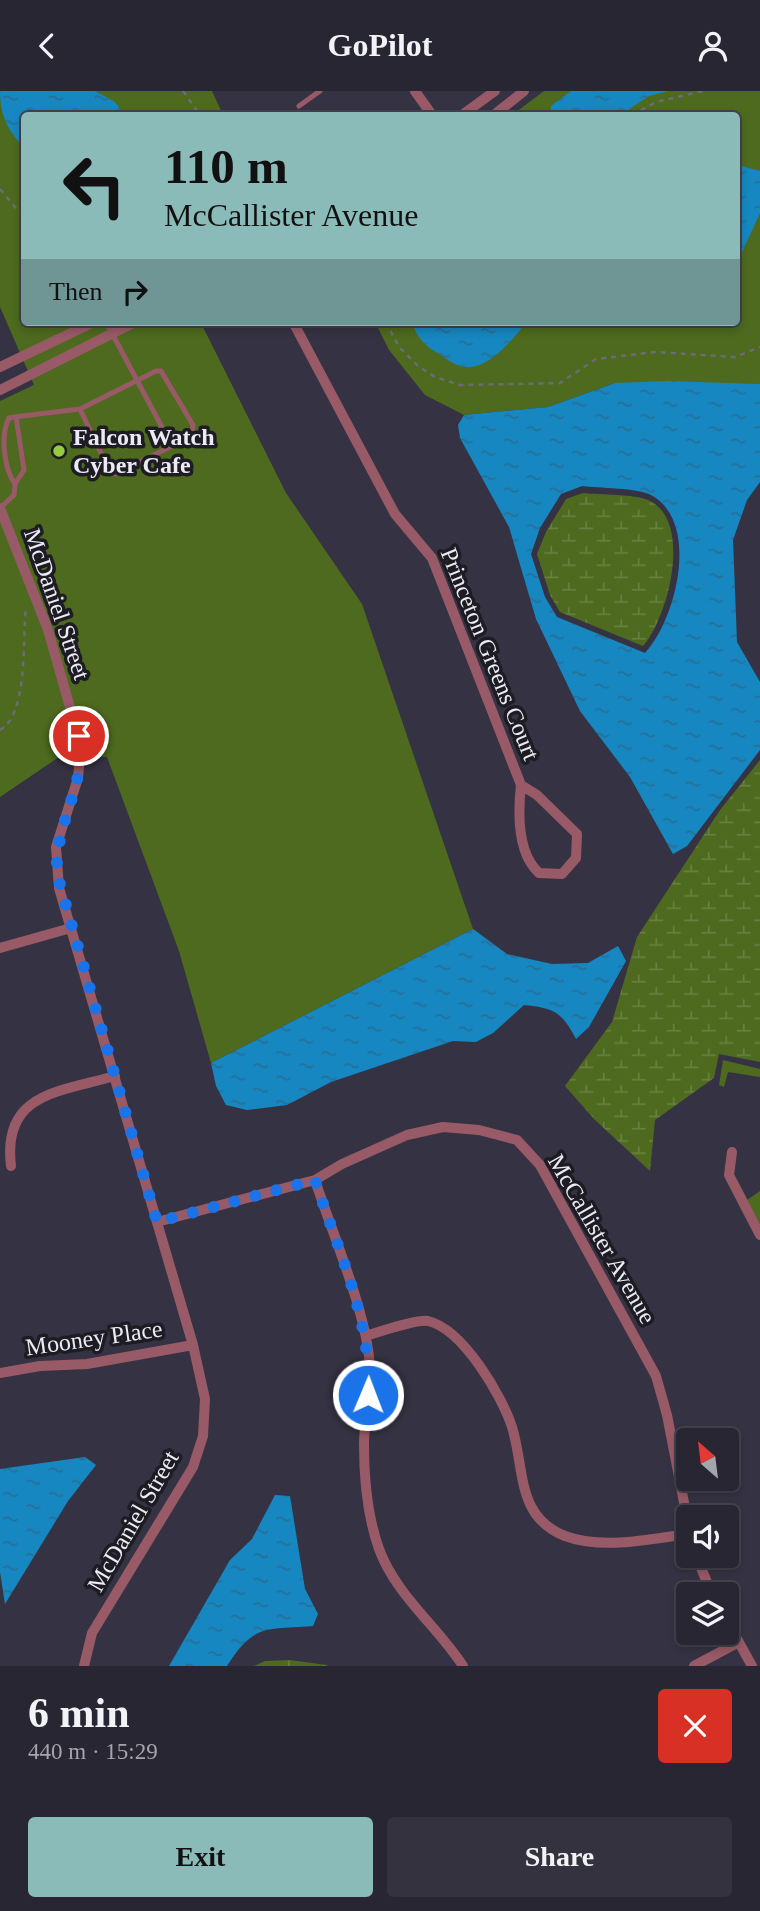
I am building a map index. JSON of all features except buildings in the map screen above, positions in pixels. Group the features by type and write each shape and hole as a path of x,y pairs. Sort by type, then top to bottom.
{"street":[{"path":"415,91 430,112"},
{"path":"466,112 495,91"},
{"path":"498,112 524,91"},
{"path":"0,367 86,326"},
{"path":"0,390 127,326"},
{"name":"Princeton Greens Court","path":"295,326 395,514 432,558 522,785 519,804 525,852 530,865 539,873 562,874 571,867 576,858 577,834 537,795 522,785"},
{"name":"McDaniel Street","path":"0,508 48,630 81,746 78,778 56,847 57,874 193,1345 205,1399 203,1436 193,1467 92,1633 84,1666"},
{"path":"0,948 71,928"},
{"path":"11,1166 9,1136 17,1118 26,1108 50,1095 114,1076"},
{"name":"McCallister Avenue","path":"157,1222 315,1180 342,1164 407,1135 443,1127 479,1129 517,1140 540,1165 656,1376 667,1415 684,1505"},
{"path":"732,1152 729,1175 760,1235"},
{"path":"315,1180 366,1336 370,1370 364,1444 369,1499 379,1548 398,1585 450,1646 463,1666"},
{"path":"366,1336 427,1321 455,1335 479,1364 512,1427 524,1495 536,1518 566,1536 614,1543 676,1535"},
{"name":"Mooney Place","path":"0,1373 40,1366 87,1364 193,1345"},
{"path":"694,1666 740,1642 752,1666"}],"lane":[{"path":"299,106 320,91"},
{"path":"108,326 172,446"},
{"path":"15,484 4,461 5,422 16,417 80,409 161,371 193,425 192,434 115,474 110,472 80,409"},
{"path":"0,508 14,495 15,484 24,470 16,417"}],"path":[{"path":"183,91 198,112"},
{"path":"638,112 656,102 703,91"},
{"path":"0,189 21,214"},
{"path":"388,326 399,348 418,366 460,385 559,383 596,359 654,352 736,357 760,347"},
{"path":"0,730 12,718 19,699 27,601"}],"green space":[{"path":"0,91 212,91 222,112 21,112 21,326 202,326 286,493 362,604 473,929 211,1063 179,951 107,757 62,755 0,797 0,401 34,385 0,307"},
{"path":"544,91 760,91 760,384 615,383 548,407 464,415 425,395 389,350 377,326 740,326 740,112 516,112"},
{"path":"583,493 648,500 662,511 670,527 673,548 668,593 661,614 643,646 560,612 550,595 537,554 546,532 566,499"},
{"path":"760,760 760,1062 719,1054 714,1078 655,1120 650,1171 594,1119 565,1086 612,1022 637,937 720,810"},
{"path":"723,1060 760,1069 760,1077 728,1072 724,1087 719,1085"},
{"path":"760,1191 760,1224 747,1200"},
{"path":"290,1660 328,1666 254,1666 265,1661"}],"water":[{"path":"0,91 95,91 115,102 122,112 21,112 21,144 6,122"},
{"path":"571,91 669,91 649,96 625,112 551,112 551,106"},
{"path":"740,166 760,171 760,213 740,256"},
{"path":"414,326 524,326 489,360 470,367 454,364 428,346"},
{"path":"667,381 760,384 760,482 747,500 733,540 737,642 760,682 760,750 687,846 673,854 630,777 580,711 536,619 509,527 460,438 458,425 464,415 548,407 615,383","holes":["582,486 651,495 666,508 676,526 679,548 674,596 656,638 645,653 557,617 545,597 531,554 540,528 561,494"]},
{"path":"473,929 507,954 552,964 588,963 618,946 626,961 589,1027 576,1039 556,1013 524,1005 493,1033 476,1042 453,1041 331,1082 287,1105 247,1110 226,1105 216,1086 211,1063"},
{"path":"85,1457 96,1465 68,1501 5,1604 0,1572 0,1469"},
{"path":"275,1495 290,1496 305,1589 318,1614 313,1626 262,1631 245,1642 227,1666 169,1666 230,1560 252,1539"}],"place":[{"name":"Falcon Watch Cyber Cafe","path":"59,451"}],"route":[{"path":"79,736 81,756 78,778 58,835 57,874 157,1222 315,1180 366,1336 370,1370 368,1395"}]}
